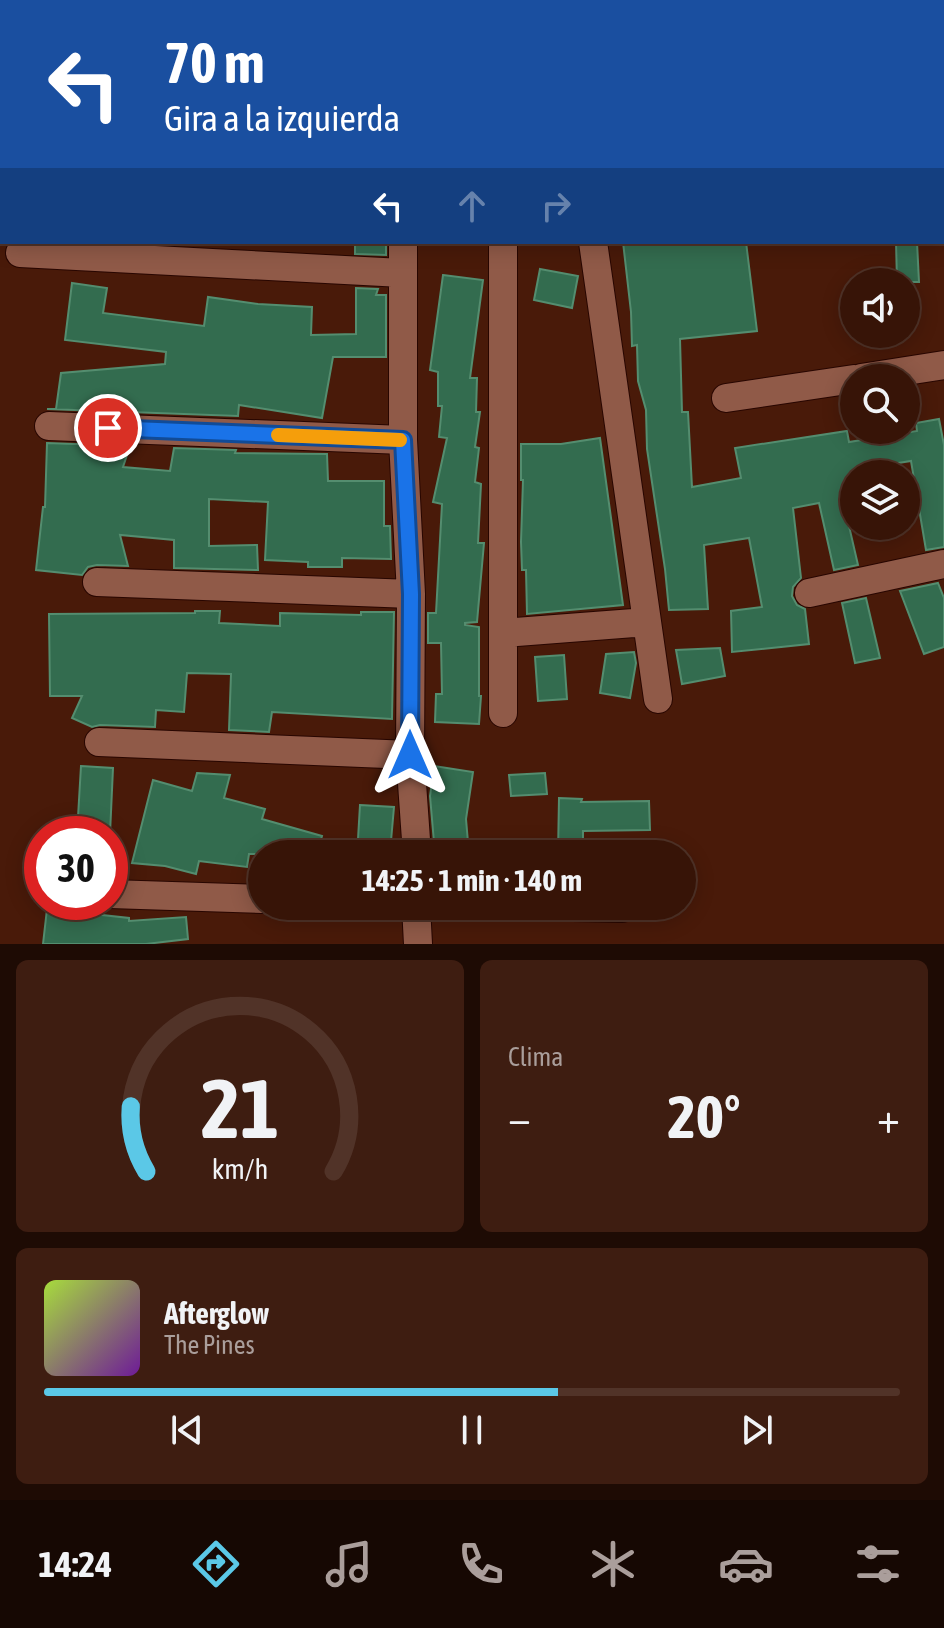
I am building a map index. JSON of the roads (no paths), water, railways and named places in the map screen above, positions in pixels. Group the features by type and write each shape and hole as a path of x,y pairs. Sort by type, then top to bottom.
{"street":[{"path":"403,244 403,440 411,594 410,755 416,840"},
{"path":"503,244 503,713"},
{"path":"593,244 658,699"},
{"path":"20,253 402,273"},
{"path":"920,369 944,365"},
{"path":"726,398 840,381"},
{"path":"49,426 403,440"},
{"path":"809,593 944,564"},
{"path":"97,582 411,594"},
{"path":"503,633 647,622"},
{"path":"99,742 410,755"},
{"path":"128,895 248,899"},
{"path":"417,920 418,944"}]}
